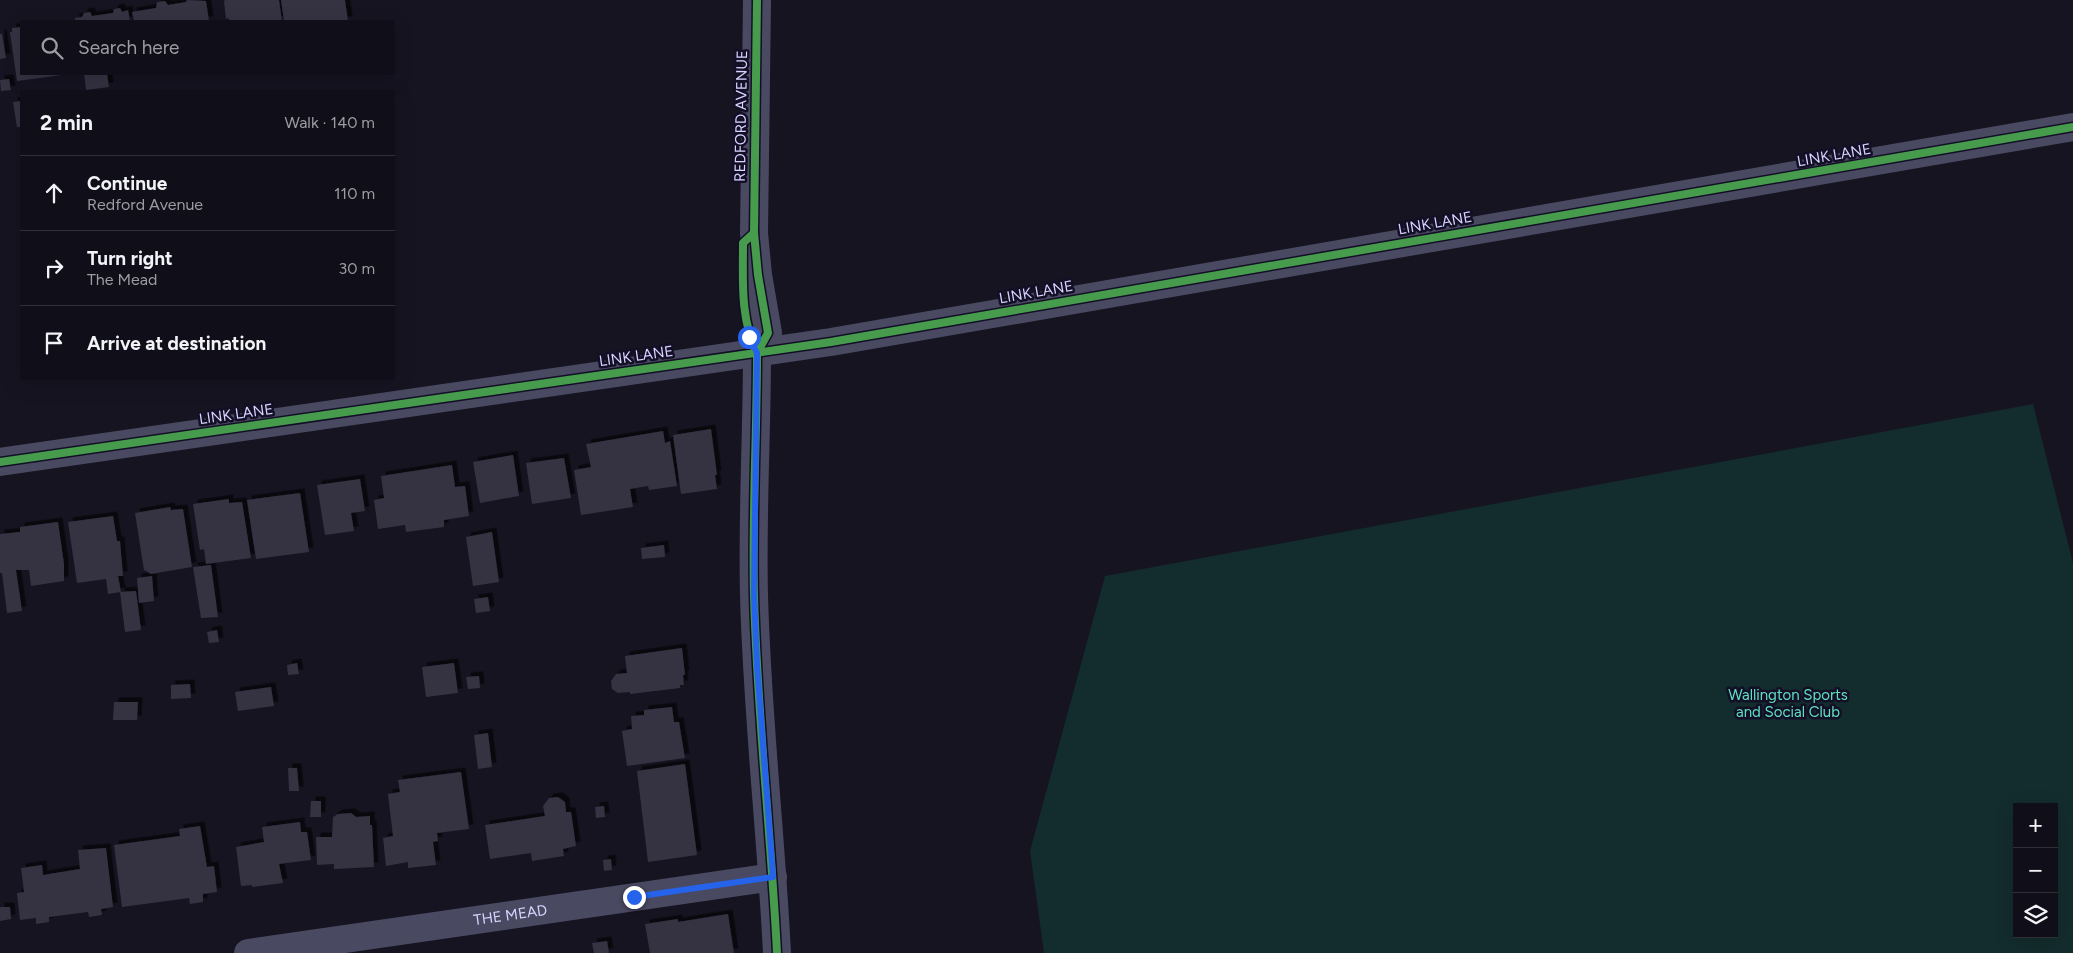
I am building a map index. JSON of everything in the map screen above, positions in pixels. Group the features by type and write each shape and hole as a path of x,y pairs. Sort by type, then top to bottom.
{"street":[{"name":"REDFORD AVENUE","path":"757,0 754,233 758,275 768,332 757,353 754,593 757,665 777,953"},
{"name":"LINK LANE","path":"0,462 757,353 2073,128"},
{"name":"THE MEAD","path":"248,953 773,877"}],"green space":[{"name":"Wallington Sports and Social Club","path":"2033,404 2073,563 2073,953 1044,953 1030,851 1105,576"}],"building":[{"path":"187,0 206,1 209,20 134,20 132,12 156,8 157,2 165,1 168,5 186,2"},
{"path":"279,0 282,20 229,20 229,18 226,19 224,1"},
{"path":"281,0 345,0 348,20 284,20"},
{"path":"120,8 122,12 128,10 130,20 75,20 75,18 82,17 84,13 90,12 92,16 113,13 114,9"},
{"path":"20,27 20,75 62,75 17,81 10,32 12,32 12,28"},
{"path":"0,34 2,34 6,58 0,59"},
{"path":"84,75 107,75 109,87 86,90"},
{"path":"9,79 11,90 1,91 0,80"},
{"path":"20,101 20,127 17,127 13,102"},
{"path":"711,429 717,489 681,494 673,435"},
{"path":"663,431 665,443 670,441 677,486 649,490 648,486 630,489 633,507 581,515 574,470 591,467 586,444"},
{"path":"513,455 519,496 480,503 473,462"},
{"path":"564,458 571,498 532,504 526,463"},
{"path":"452,465 455,487 465,486 469,516 444,520 444,527 406,532 405,525 378,529 374,500 384,498 381,476"},
{"path":"360,479 365,511 351,513 354,531 325,535 317,485"},
{"path":"300,493 309,552 256,559 247,500"},
{"path":"229,499 229,503 242,502 251,558 206,564 204,549 200,550 193,504"},
{"path":"170,507 171,510 183,509 192,567 151,574 144,570 135,513"},
{"path":"113,516 117,541 120,541 123,576 118,576 121,592 108,594 106,579 77,583 68,522"},
{"path":"58,522 64,564 64,581 31,586 29,570 16,570 22,611 7,613 2,573 0,573 0,534 20,532 20,527"},
{"path":"492,532 499,582 473,586 466,537"},
{"path":"664,545 665,557 642,559 641,548"},
{"path":"211,565 218,617 201,618 193,567"},
{"path":"152,576 154,601 139,603 137,578"},
{"path":"136,591 141,630 125,632 120,592"},
{"path":"488,597 490,611 476,613 474,599"},
{"path":"217,630 219,642 209,643 207,632"},
{"path":"682,648 685,675 683,675 684,685 680,685 680,688 630,694 630,692 618,693 612,689 611,681 616,674 627,673 625,656"},
{"path":"297,663 299,674 288,675 287,665"},
{"path":"454,663 458,693 426,697 422,667"},
{"path":"479,676 480,688 468,689 466,677"},
{"path":"190,684 191,698 171,699 171,685"},
{"path":"271,687 274,706 238,711 235,692"},
{"path":"114,702 138,702 137,720 113,720"},
{"path":"672,707 674,722 679,722 685,758 627,766 622,731 632,729 631,716 644,715 644,710"},
{"path":"488,733 492,767 478,769 474,735"},
{"path":"685,764 697,855 648,862 637,771"},
{"path":"288,768 297,768 299,791 289,791"},
{"path":"461,772 469,829 437,833 438,841 433,842 436,865 408,868 408,862 386,866 383,838 393,836 388,794 400,792 398,780"},
{"path":"558,797 565,802 566,812 571,812 576,846 563,849 564,856 532,861 531,853 490,859 485,825 545,816 543,806 549,798"},
{"path":"311,801 321,801 321,817 310,817"},
{"path":"604,806 605,817 596,818 595,807"},
{"path":"351,813 356,817 370,816 374,867 334,869 334,864 317,865 316,837 332,837 333,817 338,814"},
{"path":"300,822 301,832 307,832 311,860 279,864 283,883 252,887 252,885 241,886 236,847 264,842 262,827"},
{"path":"200,826 207,867 214,866 217,892 203,894 203,902 190,904 189,898 122,907 114,845 180,836 179,829"},
{"path":"106,848 113,907 101,909 102,915 89,917 88,912 49,917 49,922 36,924 36,918 20,920 17,893 24,892 21,868 42,865 43,875 80,869 78,850"},
{"path":"611,859 612,870 604,871 603,860"},
{"path":"0,907 10,907 11,919 0,921"},
{"path":"728,914 734,953 650,953 645,924 678,919 678,922"},
{"path":"607,941 609,953 594,953 592,943"}],"cycle path":[{"path":"757,0 754,233 758,275 768,333 757,353"},
{"path":"0,462 831,342 2073,127"},
{"path":"754,233 743,243 743,285 745,313 757,353 754,595 758,684 777,953"}],"route":[{"path":"634,897 773,877 757,665 754,593 757,353 749,337"}]}
